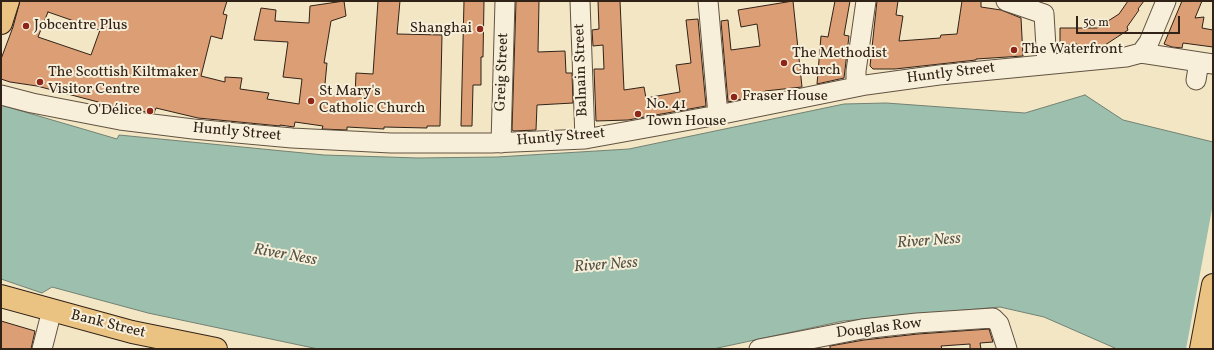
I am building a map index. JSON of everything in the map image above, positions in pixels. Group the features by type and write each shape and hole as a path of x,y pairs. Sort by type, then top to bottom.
{"main road":[{"path":"1,23 8,1"},
{"path":"1201,349 1213,285"},
{"name":"Bank Street","path":"1,296 141,334 216,349"}],"street":[{"name":"Greig Street","path":"501,143 505,1"},
{"name":"Balnain Street","path":"580,1 585,139"},
{"path":"708,1 718,115"},
{"path":"856,86 856,71 866,1"},
{"path":"1006,1 1044,14 1047,64"},
{"path":"1166,1 1149,42 1141,53 1203,69"},
{"name":"Huntly Street","path":"1,95 32,103 120,120 193,129 292,138 391,143 501,143 585,139 718,115 856,86 939,75 1126,57 1141,53"},
{"path":"42,349 52,310"},
{"name":"Douglas Row","path":"758,349 862,329 918,323 993,318 999,324 1007,349"}],"water":[{"name":"River Ness","path":"1085,95 1123,120 1213,142 1213,349 1117,349 1044,317 1000,307 843,321 713,349 318,349 148,313 52,287 42,293 1,279 1,105 117,139 119,135 324,155 418,158 497,157 629,149 844,104 886,103 1025,113"}],"pier":[{"path":"1213,204 1213,349 1186,349"}],"building":[{"path":"20,1 227,1 223,14 227,15 222,39 211,36 201,76 225,82 225,77 242,78 240,89 269,93 267,99 299,104 302,79 283,77 288,42 254,40 261,8 276,10 275,21 309,23 310,6 344,1 346,16 331,21 324,63 327,63 324,94 355,96 356,73 373,74 378,1 400,1 397,34 442,35 440,126 427,126 427,128 384,127 384,129 347,127 347,130 322,129 323,126 295,122 294,127 280,126 198,118 156,108 154,113 125,109 37,86 10,82 1,79 1,59 13,27","holes":["48,12 100,30 91,55 38,37"]},
{"path":"464,1 484,1 481,85 473,85 472,126 461,126"},
{"path":"516,1 539,1 538,52 565,51 566,73 572,73 573,103 537,105 536,130 512,130"},
{"path":"598,1 620,1 624,90 644,87 646,98 680,92 676,65 691,63 686,20 698,19 706,106 628,120 596,121 594,69 604,69 603,45 593,46 592,30 599,29"},
{"path":"793,1 802,87 765,91 766,94 728,102 721,21 728,20 731,50 760,46 757,24 741,27 738,10"},
{"path":"835,1 850,1 844,35 849,36 844,78 817,84 821,36 828,37"},
{"path":"877,1 898,1 896,15 903,16 899,41 940,38 941,35 957,34 962,1 981,1 981,7 1001,10 1021,18 1023,56 976,59 895,69 873,69 870,66"},
{"path":"1128,1 1144,1 1127,27 1128,30 1102,47 1077,47 1077,44 1060,45 1060,28 1097,28 1119,14"},
{"path":"1182,1 1202,1 1195,18 1204,17 1202,28 1213,30 1213,47 1183,43 1182,48 1164,44"},
{"path":"1,321 35,331 31,349 1,349"},
{"path":"989,329 993,342 980,343 981,349 970,349 970,344 941,346 942,349 830,349 830,346 864,340 918,334"}],"place":[{"name":"Jobcentre Plus","path":"26,26"},
{"name":"Shanghai","path":"480,29"},
{"name":"The Waterfront","path":"1014,50"},
{"name":"The Methodist Church","path":"784,63"},
{"name":"The Scottish Kiltmaker Visitor Centre","path":"40,82"},
{"name":"Fraser House","path":"734,97"},
{"name":"St Mary's Catholic Church","path":"311,101"},
{"name":"O'Délice","path":"150,111"},
{"name":"No. 41 Town House","path":"638,114"}]}
